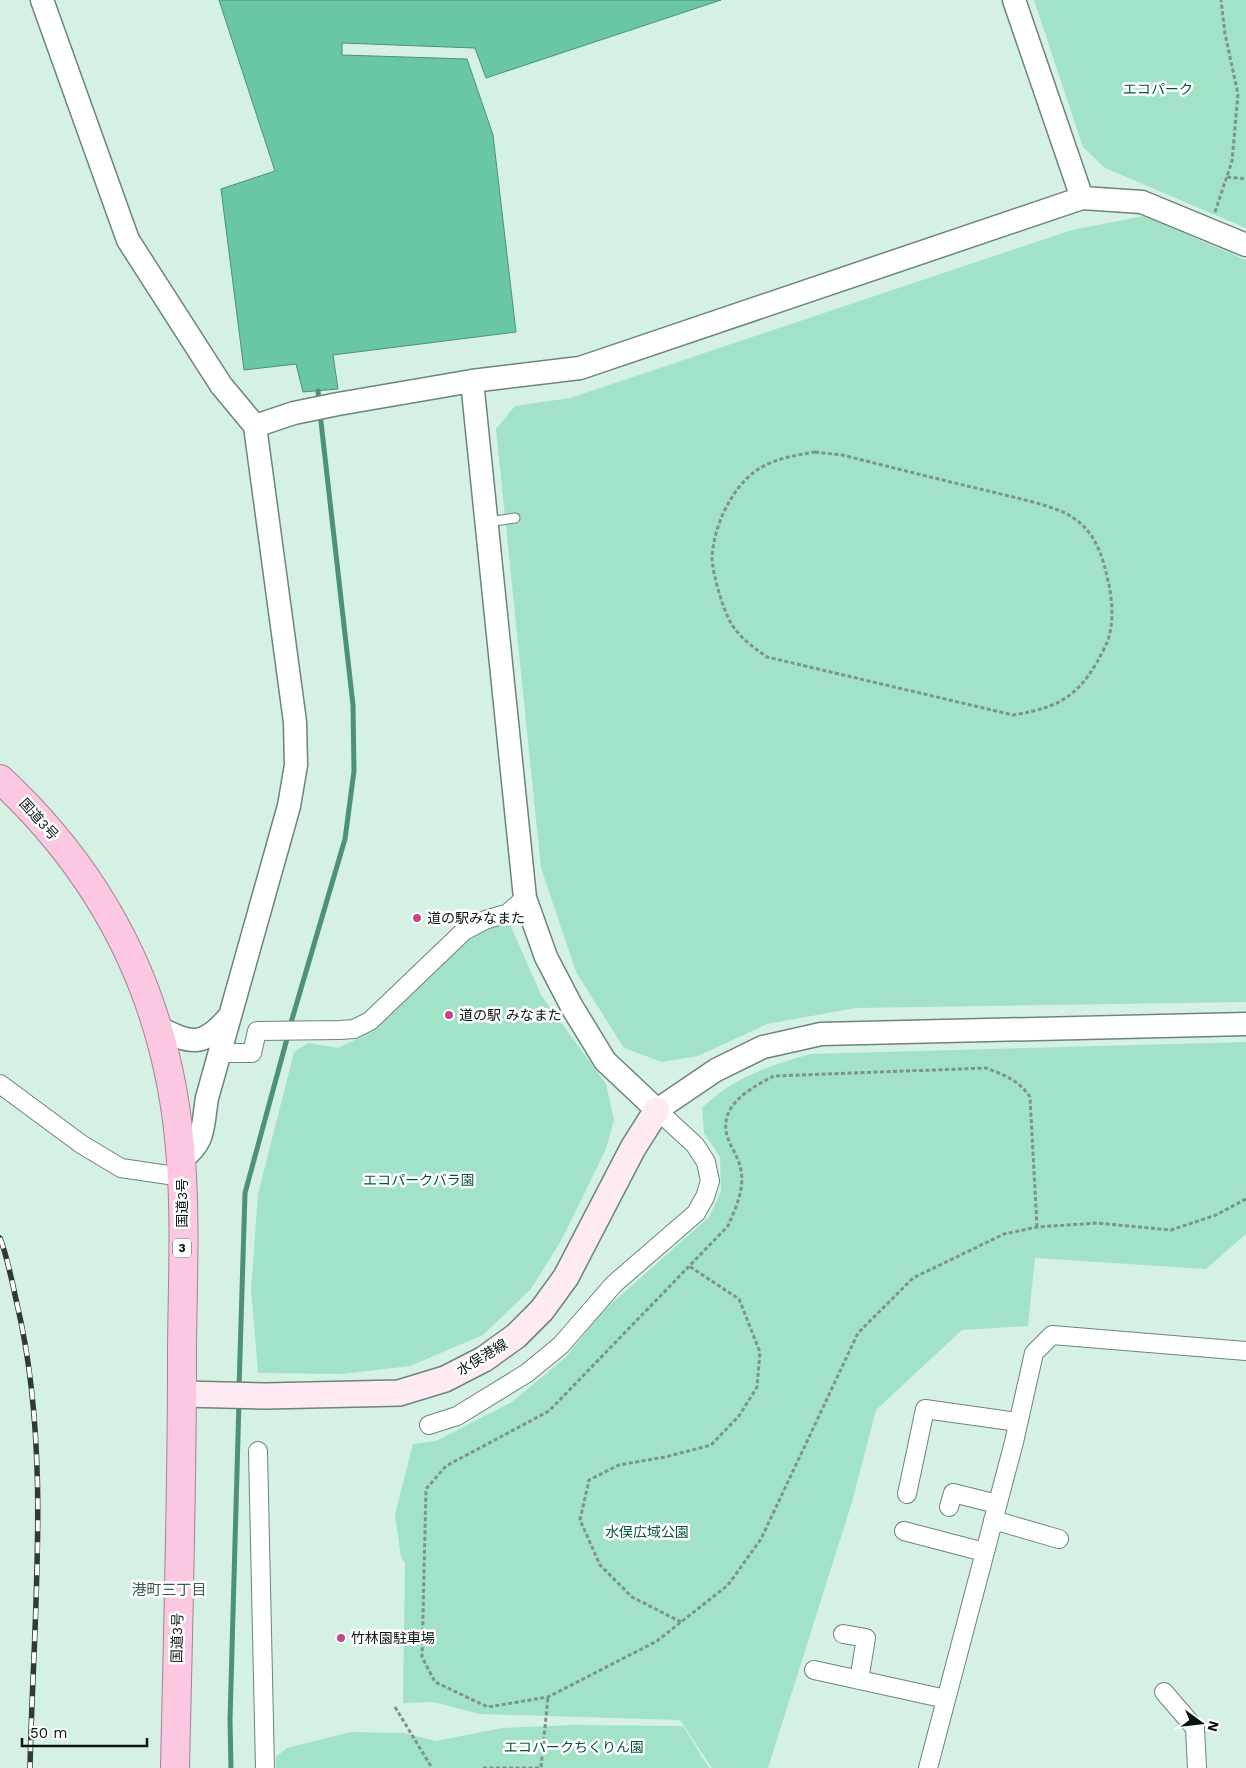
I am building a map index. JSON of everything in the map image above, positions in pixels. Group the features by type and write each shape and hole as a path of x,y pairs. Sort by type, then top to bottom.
{"highway":[{"name":"国道3号","path":"0,780 31,808 72,856 107,908 136,965 157,1027 172,1094 181,1169 194,1394 175,1768"}],"main road":[{"name":"水俣港線","path":"194,1394 266,1396 399,1393 445,1379 484,1359 516,1336 542,1310 566,1277 633,1148 657,1110"}],"street":[{"path":"0,1084 81,1144 121,1168 181,1169 199,1142 207,1098 221,1053 228,1017 289,806 296,764 295,722 255,426 221,385 128,240 42,0"},
{"path":"1014,0 1082,198"},
{"path":"255,426 294,413 338,404 472,381 580,368 1082,198 1142,202 1246,245"},
{"path":"429,1424 457,1416 527,1373 561,1346 614,1284 696,1213 710,1181 706,1162 695,1145 605,1061 572,1007 546,957 525,898 472,381"},
{"path":"221,1053 252,1053 257,1031 354,1029 370,1021 464,931 485,920 508,913 525,898"},
{"path":"157,1027 186,1040 200,1042 215,1034 228,1017"},
{"path":"657,1110 716,1070 763,1047 821,1034 1246,1024"},
{"path":"928,1768 1018,1422 1034,1353 1052,1335 1246,1352"},
{"path":"907,1494 925,1409 1018,1422"},
{"path":"258,1451 264,1768"},
{"path":"952,1493 1059,1539"},
{"path":"904,1531 984,1552"},
{"path":"843,1634 873,1639 859,1680"},
{"path":"814,1670 946,1699"},
{"path":"1164,1692 1195,1728 1197,1768"}],"lane":[{"path":"486,522 515,518"}],"path":[{"path":"1209,230 1232,161 1238,94 1225,34 1221,0"},
{"path":"1227,177 1246,179"},
{"path":"815,452 842,456 1026,501 1072,516 1090,533 1102,554 1112,601 1109,638 1092,673 1069,697 1040,711 1013,715 767,657 748,643 731,623 719,588 712,558 718,530 731,497 757,470 792,455 815,452"},
{"path":"1037,1227 1030,1097 1022,1085 1006,1075 986,1068 774,1076 750,1088 730,1110 726,1130 741,1167 741,1194 728,1226 549,1411 446,1466 426,1489 422,1657 436,1682 488,1707 548,1697 657,1641 728,1585 761,1539 858,1332 913,1278 1004,1234 1037,1227 1097,1223 1171,1230 1216,1215 1246,1199"},
{"path":"681,1622 632,1597 600,1565 580,1520 590,1480 619,1465 665,1457 711,1444 739,1416 757,1387 760,1352 739,1299 689,1266"},
{"path":"483,1768 542,1768 548,1697"},
{"path":"395,1707 432,1768"}],"green space":[{"name":"エコパーク","path":"1034,0 1246,0 1246,228 1105,168 1083,147"},
{"path":"1144,216 1246,260 1246,1002 856,1008 767,1024 698,1056 662,1062 624,1048 576,972 541,868 496,429 515,406 570,398 1072,230"},
{"name":"エコパークバラ園","path":"508,920 541,995 606,1084 614,1120 606,1149 562,1239 531,1289 483,1335 410,1366 342,1374 258,1373 251,1290 258,1194 294,1052 308,1043 338,1048 374,1031 404,998 473,934"},
{"name":"水俣広域公園","path":"1246,1042 1246,1234 1206,1269 1035,1258 1028,1326 962,1330 876,1410 852,1502 768,1768 712,1768 680,1720 480,1714 433,1702 403,1703 405,1563 401,1557 395,1514 413,1444 436,1441 512,1402 565,1358 602,1312 709,1217 721,1191 720,1157 704,1133 702,1108 726,1088 766,1068 811,1054"},
{"name":"エコパークちくりん園","path":"573,1725 683,1726 709,1768 276,1768 276,1757 287,1748 350,1732 404,1733 436,1741 502,1728"}],"shaded area":[{"path":"219,0 721,0 486,78 475,48 342,43 342,55 467,59 493,135 516,332 333,355 338,389 303,392 296,364 244,370 221,189 275,171"}],"waterway":[{"path":"318,391 319,402"},
{"path":"290,1026 345,839 354,771 353,705 320,413"},
{"path":"239,1388 245,1193 288,1035"},
{"path":"231,1768 230,1720 239,1401"}],"railway":[{"path":"0,1238 12,1279 28,1360 34,1418 38,1534 30,1768"}],"place":[{"name":"道の駅みなまた","path":"417,918"},
{"name":"道の駅 みなまた","path":"449,1015"},
{"name":"竹林園駐車場","path":"341,1638"}],"district":[{"name":"港町三丁目","path":"169,1590"}]}
